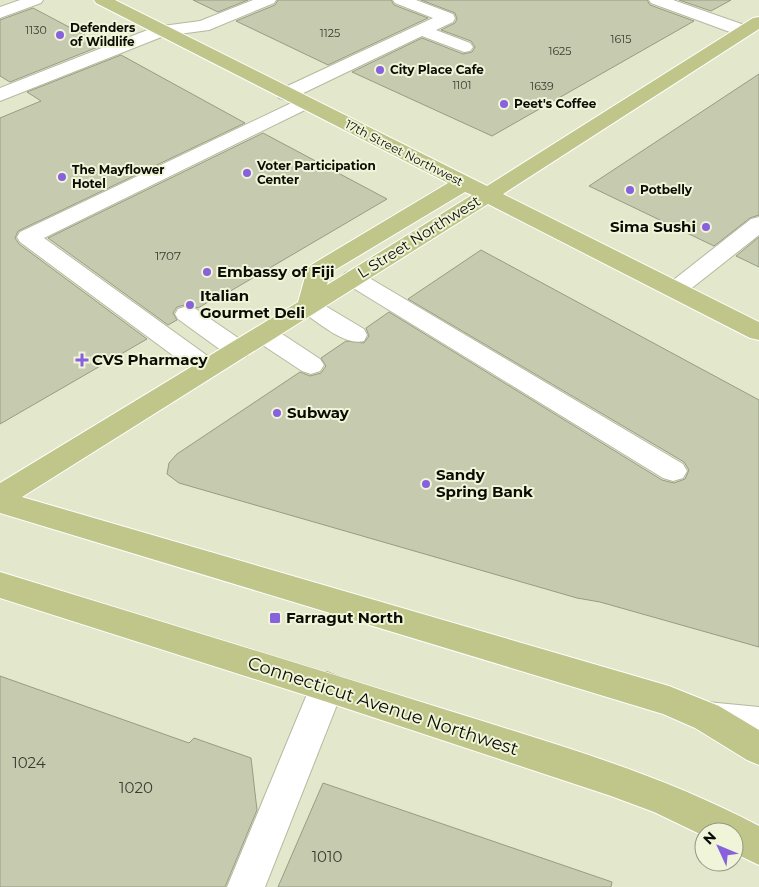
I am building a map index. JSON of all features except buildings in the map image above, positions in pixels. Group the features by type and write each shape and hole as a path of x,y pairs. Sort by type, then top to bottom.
{"main road":[{"name":"17th Street Northwest","path":"102,0 759,332"},
{"path":"754,26 743,15 759,5"},
{"name":"L Street Northwest","path":"0,497 309,306 754,26"},
{"path":"309,306 319,270 464,183"},
{"path":"0,502 669,701 707,717 759,749"},
{"name":"Connecticut Avenue Northwest","path":"0,585 327,687 663,798 706,816 759,846"}],"street":[{"path":"0,12 35,0"},
{"path":"0,95 161,30 203,26 268,0"},
{"path":"207,368 28,237 447,18 401,0"},
{"path":"657,0 754,26"},
{"path":"422,30 464,47"},
{"path":"675,290 759,224"},
{"path":"353,278 673,471"},
{"path":"309,306 355,335"},
{"path":"187,314 238,350"},
{"path":"264,334 311,365"},
{"path":"246,887 327,687"},
{"path":"707,717 759,722"}],"place":[{"name":"Defenders of Wildlife","path":"60,35"},
{"name":"City Place Cafe","path":"380,70"},
{"name":"Peet's Coffee","path":"504,104"},
{"name":"Voter Participation Center","path":"247,173"},
{"name":"The Mayflower Hotel","path":"62,177"},
{"name":"Potbelly","path":"630,190"},
{"name":"Sima Sushi","path":"706,227"},
{"name":"Embassy of Fiji","path":"207,272"},
{"name":"Italian Gourmet Deli","path":"190,305"},
{"name":"CVS Pharmacy","path":"82,360"},
{"name":"Subway","path":"277,413"},
{"name":"Sandy Spring Bank","path":"426,484"},
{"name":"Farragut North","path":"275,618"}]}
